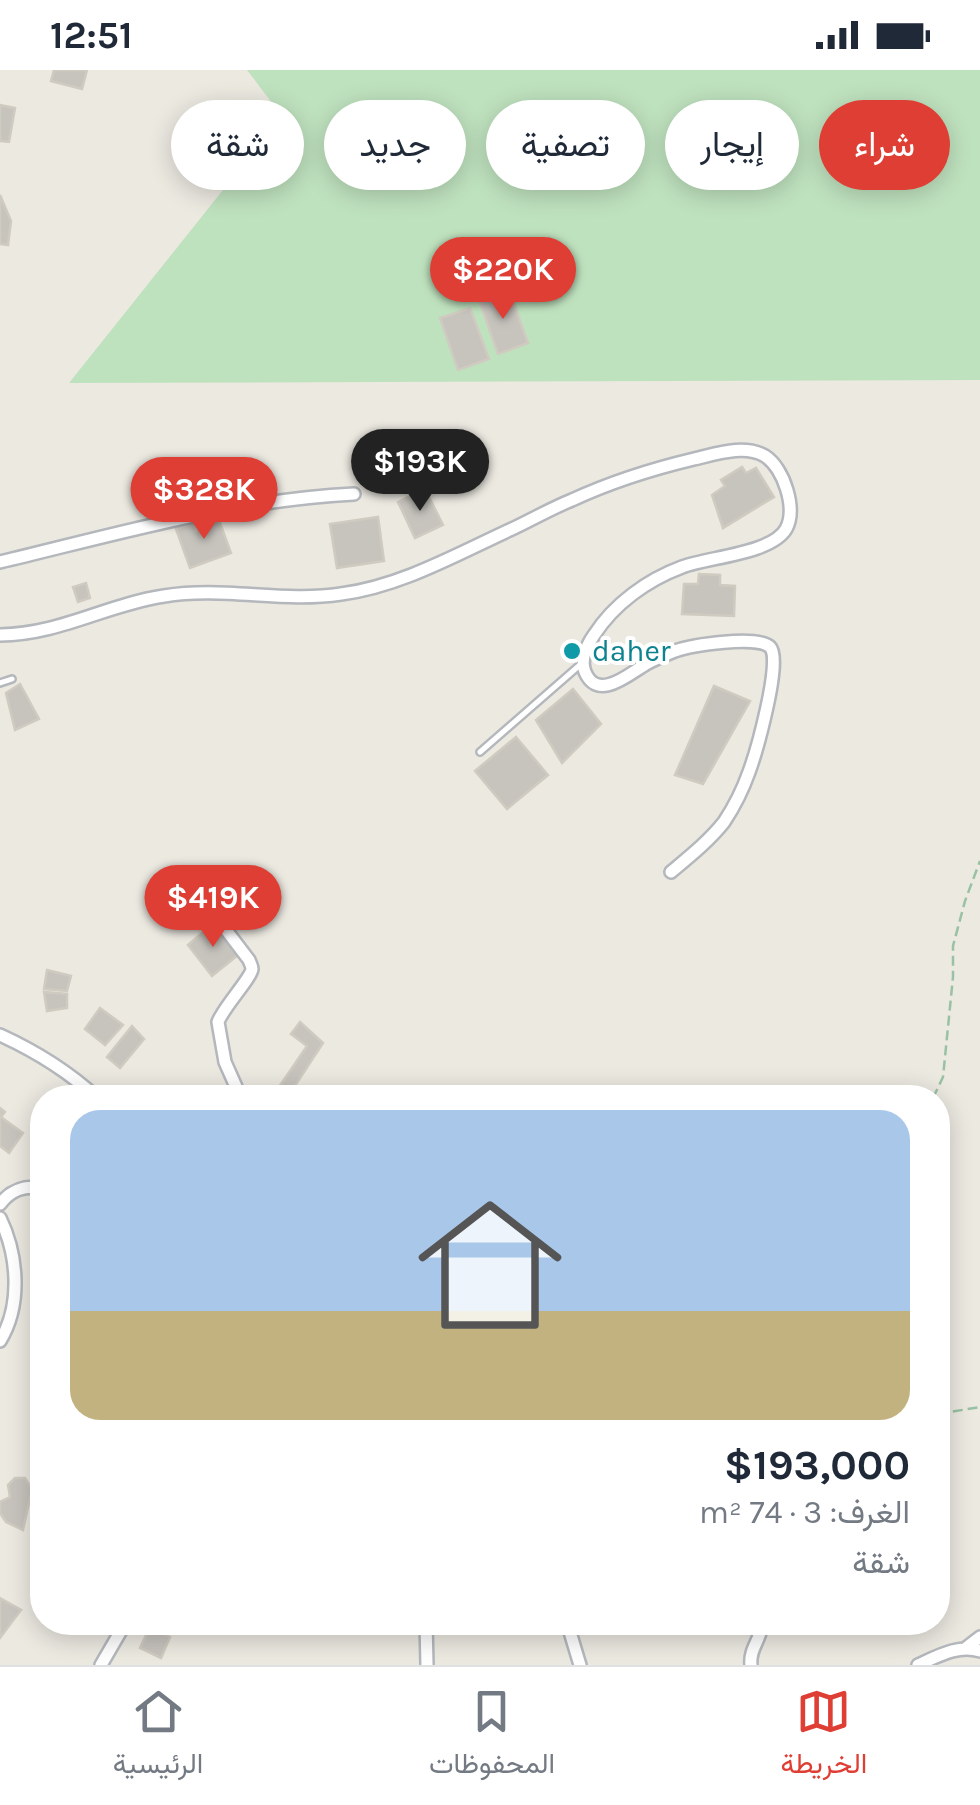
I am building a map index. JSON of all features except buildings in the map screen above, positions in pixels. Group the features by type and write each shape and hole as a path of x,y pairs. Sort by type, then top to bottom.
{"street":[{"path":"0,635 39,632 130,603 166,596 231,592 338,595 370,589 427,568 612,483 720,453 754,452 766,457 779,472 790,502 785,531 774,541 754,549 680,567 629,596 588,643 583,662 591,681 604,686 686,647 754,642 768,645 774,652 775,667 759,740 736,802 723,822 671,872"},
{"path":"0,562 196,514 314,496 354,494"},
{"path":"216,918 252,967 218,1022 226,1062 236,1085"},
{"path":"0,1035 80,1085"},
{"path":"0,1204 8,1194 30,1187"},
{"path":"0,1218 14,1261 14,1304 0,1342"},
{"path":"0,1250 14,1261"},
{"path":"101,1665 118,1635"},
{"path":"426,1635 427,1665"},
{"path":"571,1635 580,1665"},
{"path":"751,1665 750,1651 760,1635"},
{"path":"918,1665 942,1654 974,1649 980,1637"}],"lane":[{"path":"480,752 583,662"},
{"path":"0,683 12,679"}],"path":[{"path":"939,1085 953,977 953,946 980,861"},
{"path":"950,1412 980,1407"}],"green space":[{"path":"247,70 980,70 980,380 69,383 223,190 304,190 304,100 270,100"}],"place":[{"name":"daher","path":"572,651"}]}
